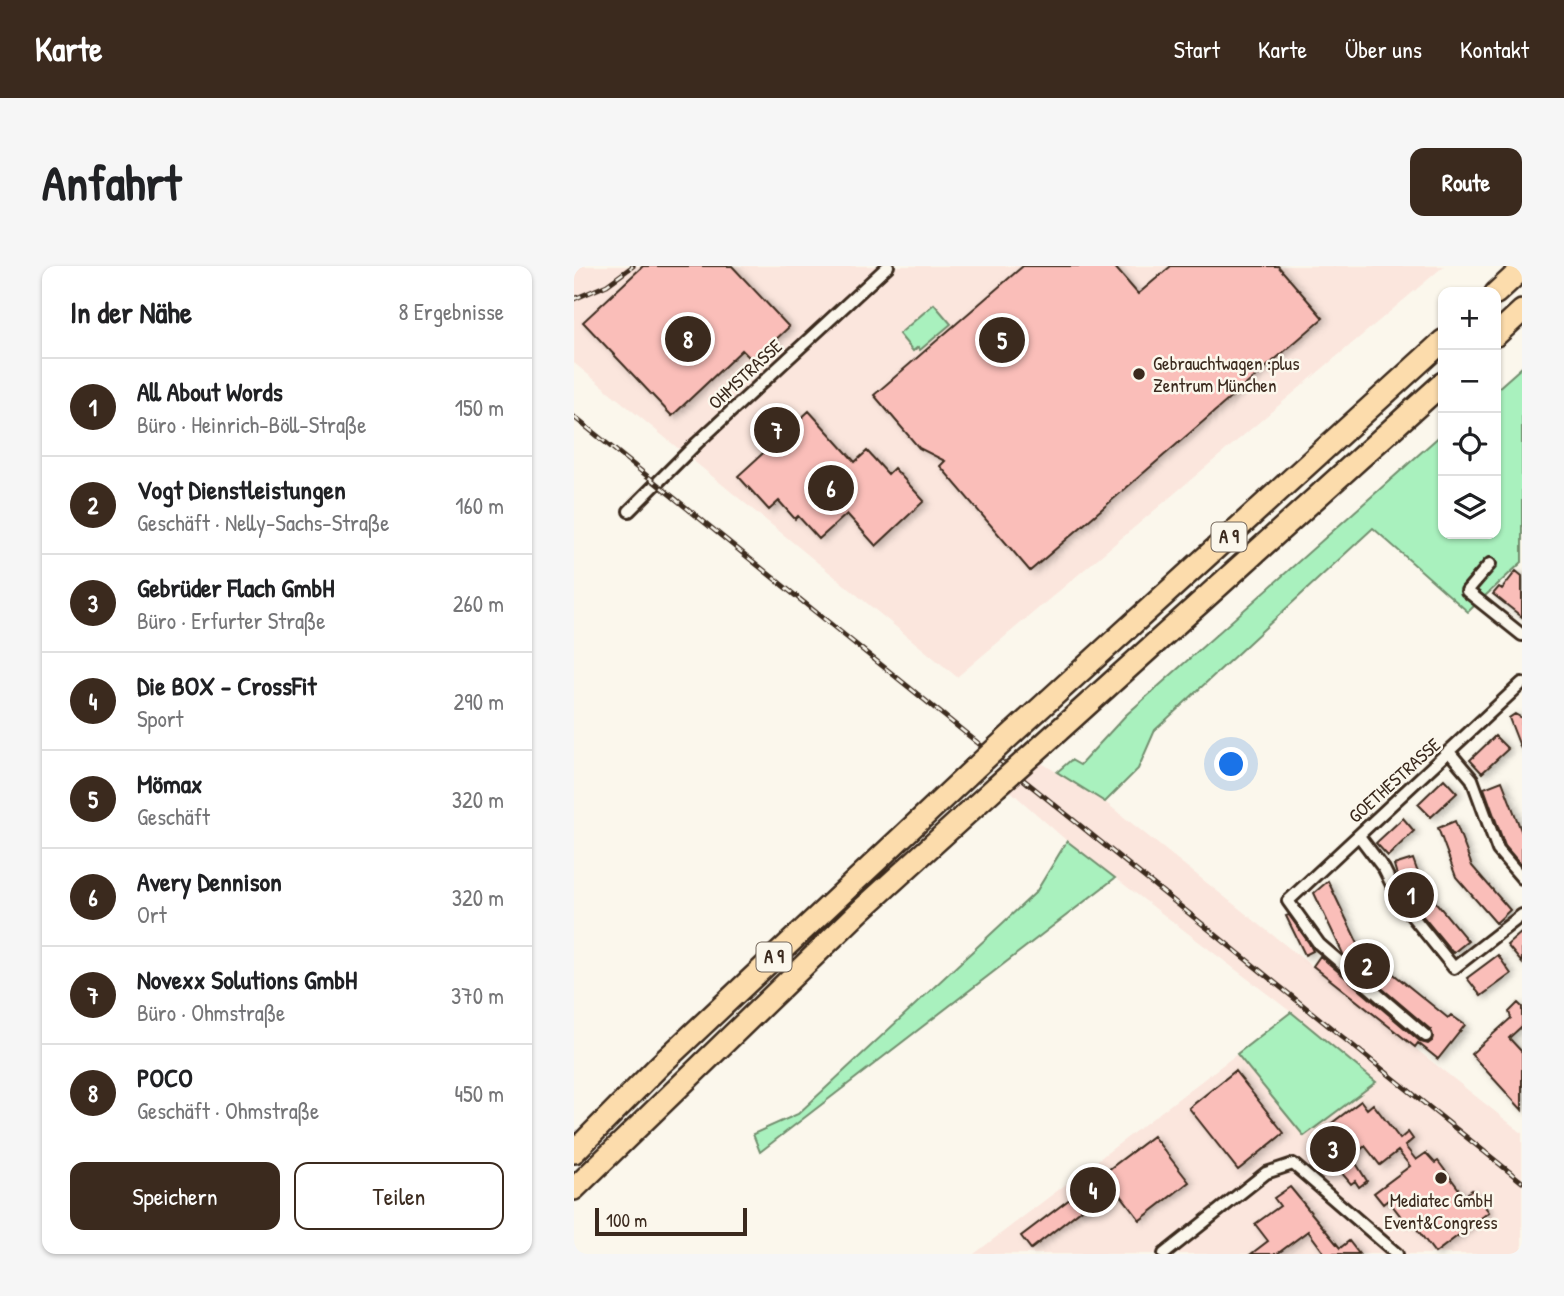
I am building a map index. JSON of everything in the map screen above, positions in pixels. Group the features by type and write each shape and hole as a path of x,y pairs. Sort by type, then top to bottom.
{"highway":[{"path":"1501,288 1522,269"},
{"path":"1501,330 1522,311"},
{"name":"A 9","path":"574,1152 629,1096 974,769 1438,346"},
{"name":"A 9","path":"574,1189 850,921 1438,388"},
{"path":"574,1131 611,1097 629,1096"},
{"path":"574,1201 613,1151"}],"street":[{"name":"OHMSTRASSE","path":"629,512 697,443 888,266"},
{"path":"1490,564 1467,591 1522,635"},
{"name":"GOETHESTRASSE","path":"1426,1036 1319,944 1288,901 1450,753 1522,683"},
{"path":"1450,753 1472,779 1498,850 1522,878"},
{"path":"1359,836 1384,869 1400,901 1454,968 1522,915"},
{"path":"1164,1254 1266,1173 1293,1164 1397,1254"}],"shaded area":[{"path":"574,266 1444,266 957,677 574,363"},
{"path":"1019,749 1105,802 1522,1133 1522,1254 974,1254 1237,1054 1304,1136 1375,1082 1291,1012 1067,841 991,774"}],"green space":[{"path":"934,304 951,324 920,350 918,347 913,351 899,334"},
{"path":"1522,367 1522,562 1468,612 1373,528 1155,730 1138,769 1105,802 1057,772 1071,760 1080,765 1126,715 1438,437 1438,539 1501,539 1501,386"},
{"path":"1067,841 1115,878 760,1152 753,1134 798,1114 1036,892"},
{"path":"1291,1012 1376,1082 1304,1136 1237,1054"}],"building":[{"path":"643,266 732,266 789,327 753,361 742,350 672,416 583,322"},
{"path":"1023,266 1114,266 1138,294 1171,266 1278,266 1323,318 1030,571 940,466 945,461 919,448 874,395"},
{"path":"809,411 855,462 867,451 888,474 894,468 924,501 876,546 847,514 819,539 798,516 795,519 779,501 769,510 738,476"},
{"path":"1516,571 1522,576 1522,617 1493,594 1499,587 1502,589"},
{"path":"1515,714 1522,718 1521,749 1509,718"},
{"path":"1495,736 1508,749 1482,773 1470,760"},
{"path":"1444,779 1457,793 1431,817 1418,804"},
{"path":"1502,781 1522,833 1522,866 1505,846 1484,788"},
{"path":"1403,818 1414,831 1388,856 1376,843"},
{"path":"1455,821 1472,866 1510,910 1496,923 1456,877 1438,828"},
{"path":"1413,859 1423,887 1468,941 1453,953 1407,897 1399,882 1394,865"},
{"path":"1328,881 1359,946 1448,1018 1451,1015 1465,1025 1438,1059 1418,1043 1415,1047 1313,966 1320,956 1421,1042 1428,1044 1432,1041 1431,1030 1344,956 1314,893"},
{"path":"1289,915 1313,951 1305,955 1286,916"},
{"path":"1522,932 1522,963 1507,945"},
{"path":"1498,955 1511,974 1481,996 1467,978"},
{"path":"1518,1003 1522,1007 1522,1026 1509,1038 1522,1052 1522,1110 1471,1054 1511,1018 1509,1012"},
{"path":"1235,1071 1284,1133 1238,1170 1189,1108"},
{"path":"1361,1101 1367,1109 1373,1104 1400,1139 1408,1132 1413,1139 1405,1146 1416,1160 1426,1153 1435,1163 1438,1161 1464,1196 1472,1190 1489,1212 1435,1253 1410,1220 1406,1223 1388,1200 1383,1204 1374,1193 1410,1166 1398,1151 1380,1165 1365,1146 1352,1157 1367,1181 1359,1187 1355,1181 1351,1184 1317,1144 1328,1135 1324,1129"},
{"path":"1153,1136 1189,1182 1140,1220 1113,1185 1031,1249 1021,1236"},
{"path":"1290,1187 1340,1248 1349,1241 1359,1254 1325,1254 1308,1231 1277,1254 1251,1254 1268,1241 1255,1224 1280,1206 1274,1198"}],"railway":[{"path":"574,299 607,285 633,266"},
{"path":"574,417 1522,1182"}],"place":[{"name":"POCO","path":"688,339"},
{"name":"Mömax","path":"1002,340"},
{"name":"Gebrauchtwagen :plus Zentrum München","path":"1139,374"},
{"name":"Novexx Solutions GmbH","path":"777,430"},
{"name":"Avery Dennison","path":"831,488"},
{"name":"All About Words","path":"1411,895"},
{"name":"Vogt Dienstleistungen","path":"1367,966"},
{"name":"Gebrüder Flach GmbH","path":"1333,1149"},
{"name":"Mediatec GmbH Event&Congress","path":"1441,1178"},
{"name":"Die BOX - CrossFit","path":"1093,1190"}]}
